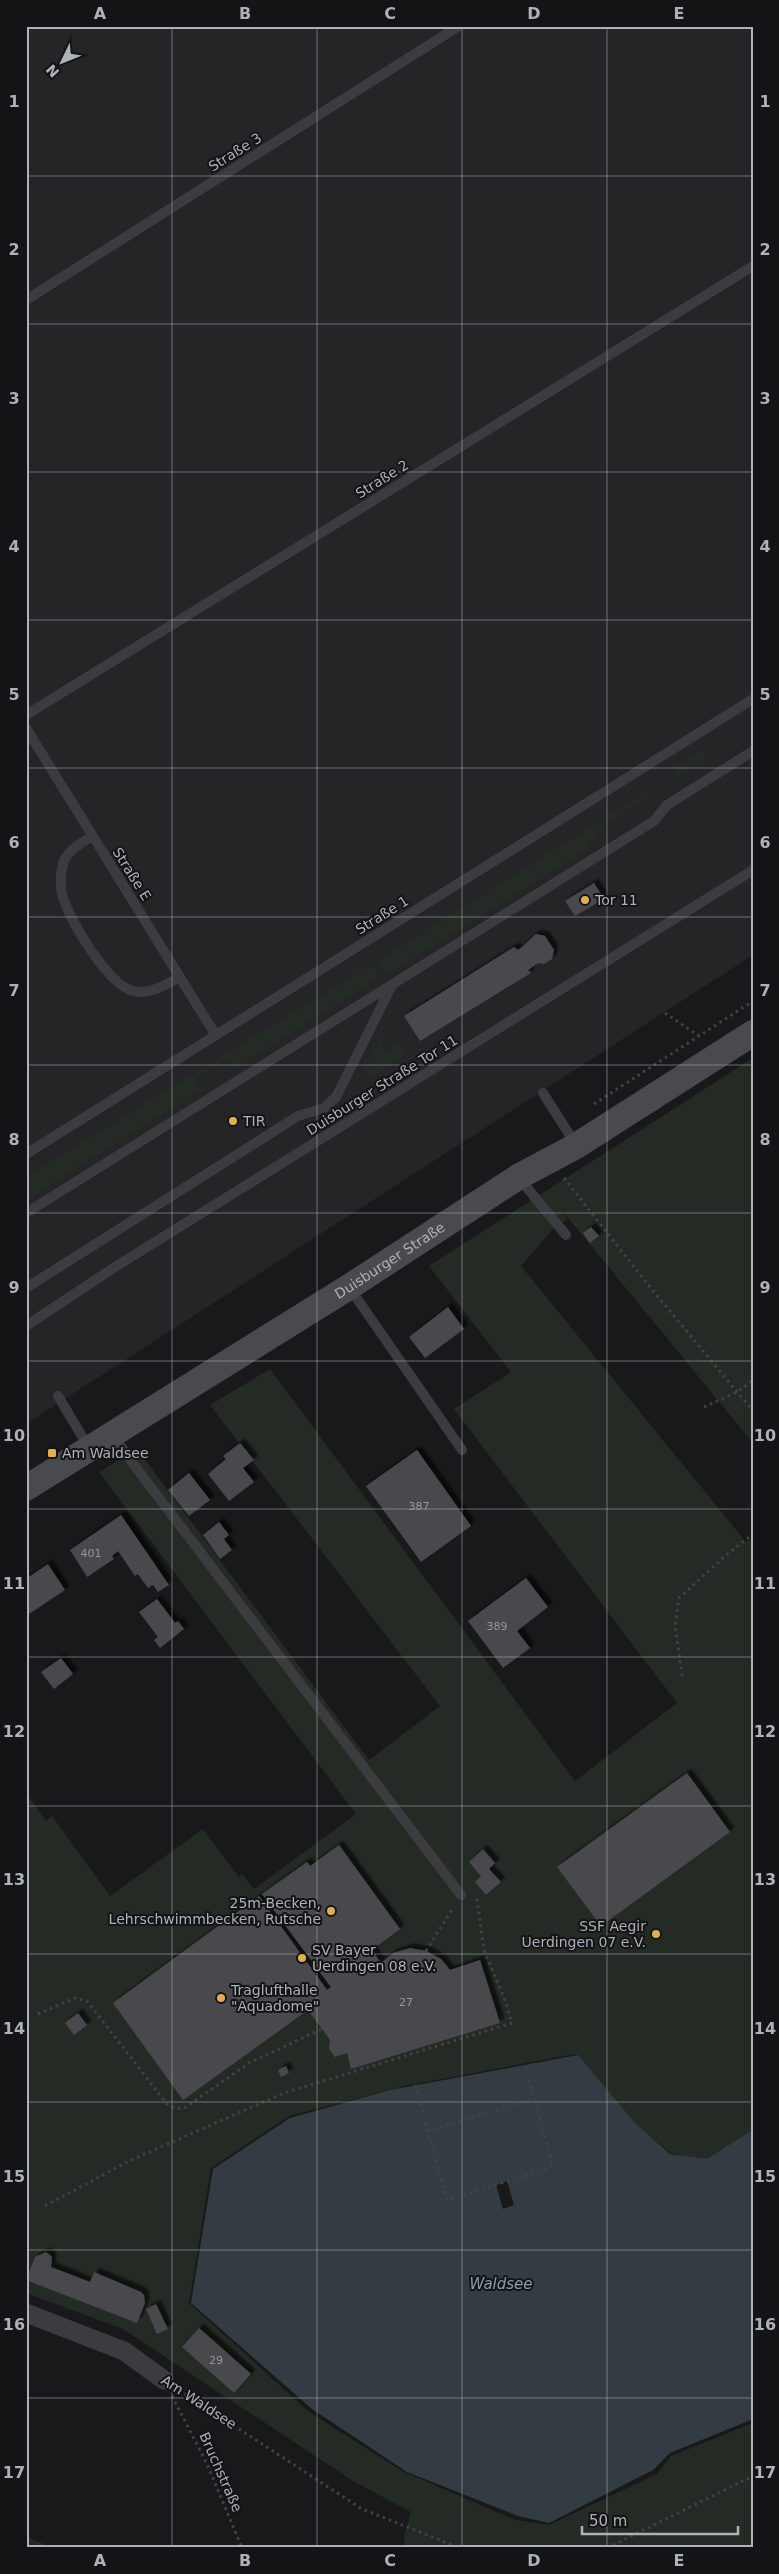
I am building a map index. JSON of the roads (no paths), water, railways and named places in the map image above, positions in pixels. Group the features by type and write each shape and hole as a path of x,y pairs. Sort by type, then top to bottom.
{"main road":[{"name":"Duisburger Straße","path":"26,1488 349,1287 518,1177 576,1146 753,1033"}],"street":[{"name":"Am Waldsee","path":"26,2313 124,2351 164,2380"}],"lane":[{"name":"Straße 3","path":"26,300 459,26"},
{"name":"Straße 2","path":"26,715 753,266"},
{"name":"Straße 1","path":"26,1154 753,699"},
{"name":"Straße E","path":"26,728 215,1034"},
{"path":"26,1213 391,987 654,821 667,805 753,751"},
{"path":"92,836 69,853 63,863 61,888 63,898 76,924 98,961 114,981 124,988 135,991 162,988 180,977"},
{"name":"Duisburger Straße Tor 11","path":"26,1326 115,1267 753,870"},
{"path":"26,1288 298,1116 324,1108 336,1097 391,987"},
{"path":"543,1093 576,1146"},
{"path":"518,1177 566,1236"},
{"path":"349,1287 462,1450"},
{"path":"58,1396 90,1449"},
{"path":"113,1434 137,1469 461,1896"}],"water":[{"name":"Waldsee","path":"578,2055 634,2122 670,2154 707,2159 753,2130 753,2419 670,2453 653,2470 549,2523 518,2516 407,2472 312,2409 191,2303 213,2169 290,2118 390,2090"}],"place":[{"name":"Tor 11","path":"585,900"},
{"name":"TIR","path":"233,1121"},
{"name":"Am Waldsee","path":"52,1453"},
{"name":"25m-Becken, Lehrschwimmbecken, Rutsche","path":"331,1911"},
{"name":"SSF Aegir Uerdingen 07 e.V.","path":"656,1934"},
{"name":"SV Bayer Uerdingen 08 e.V.","path":"302,1958"},
{"name":"Traglufthalle \"Aquadome\"","path":"221,1998"}]}
